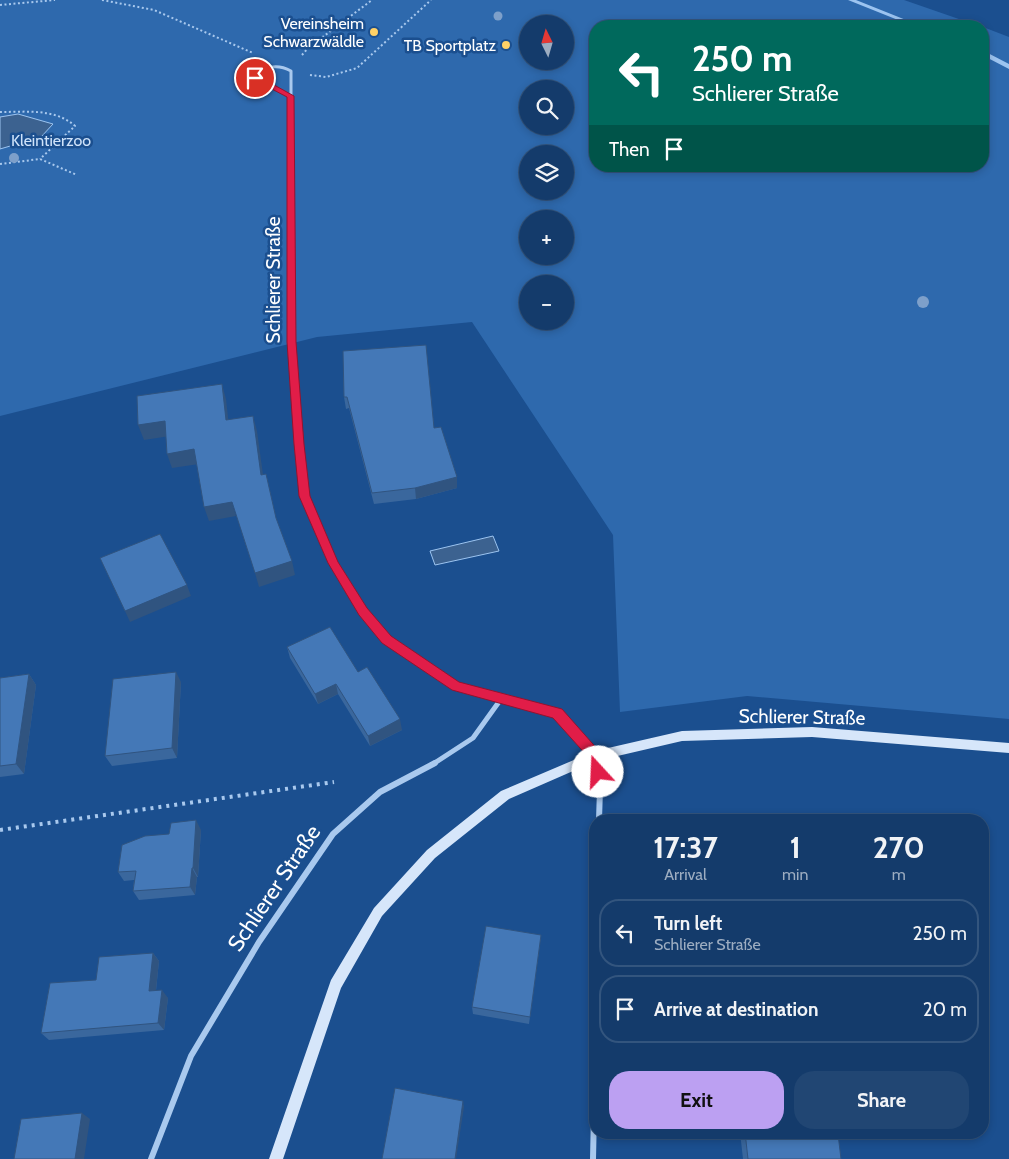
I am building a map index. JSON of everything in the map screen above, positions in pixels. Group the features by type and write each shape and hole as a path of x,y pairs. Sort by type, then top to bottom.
{"main road":[{"name":"Schlierer Straße","path":"276,1159 336,985 378,912 431,854 505,795 595,756 682,736 812,732 1009,748"}],"street":[{"path":"285,67 264,68 256,74 255,78 290,96"},
{"name":"Schlierer Straße","path":"285,67 291,71 291,342 304,496 333,563 363,612 387,639 456,686 557,713 595,756"},
{"name":"Schlierer Straße","path":"151,1159 191,1056 259,942 333,834 380,792 423,772 473,738 502,699"},
{"path":"595,756 600,789 600,814"},
{"path":"593,1139 593,1159"}],"path":[{"path":"0,5 55,0"},
{"path":"102,0 154,10 285,67 314,76 326,77 357,68 431,0"},
{"path":"291,69 308,48 372,0"},
{"path":"0,112 53,114 71,121 75,126 40,159"},
{"path":"0,164 40,159 77,175"},
{"path":"0,830 334,782"}],"green space":[{"name":"Kleintierzoo","path":"0,0 904,0 962,20 589,20 589,172 989,172 989,29 1009,37 1009,719 747,696 620,712 613,535 472,322 317,337 0,416"}],"shaded area":[{"path":"18,114 53,124 41,137 0,149 0,117"},
{"path":"493,536 499,551 435,565 430,551"}],"building":[{"path":"426,345 434,428 441,427 457,477 415,488 372,493 347,397 344,397 343,351"},
{"path":"222,384 226,420 253,416 261,475 266,474 276,518 292,561 255,573 232,502 204,507 194,449 167,454 165,421 138,425 137,396"},
{"path":"160,534 187,585 125,611 100,558"},
{"path":"330,627 358,672 367,667 400,719 368,736 336,684 315,694 287,647"},
{"path":"176,672 172,748 105,756 113,679"},
{"path":"29,674 16,764 0,766 0,678"},
{"path":"196,820 190,887 133,891 136,871 118,872 122,845 145,836 169,834 171,823"},
{"path":"486,926 541,935 530,1017 472,1007"},
{"path":"153,953 149,991 162,990 158,1023 41,1033 50,983 96,980 99,957"},
{"path":"395,1088 463,1101 455,1159 382,1159"},
{"path":"82,1113 75,1159 14,1159 21,1119"},
{"path":"746,1139 839,1139 841,1159 748,1159"}],"waterway":[{"path":"851,0 903,20"},
{"path":"989,56 1009,67"}],"place":[{"name":"Vereinsheim Schwarzwäldle","path":"374,32"},
{"name":"TB Sportplatz","path":"506,45"}],"route":[{"path":"255,78 290,96 291,342 299,444 304,496 333,563 363,612 387,639 456,686 557,713 576,737 595,756 598,772"}]}
